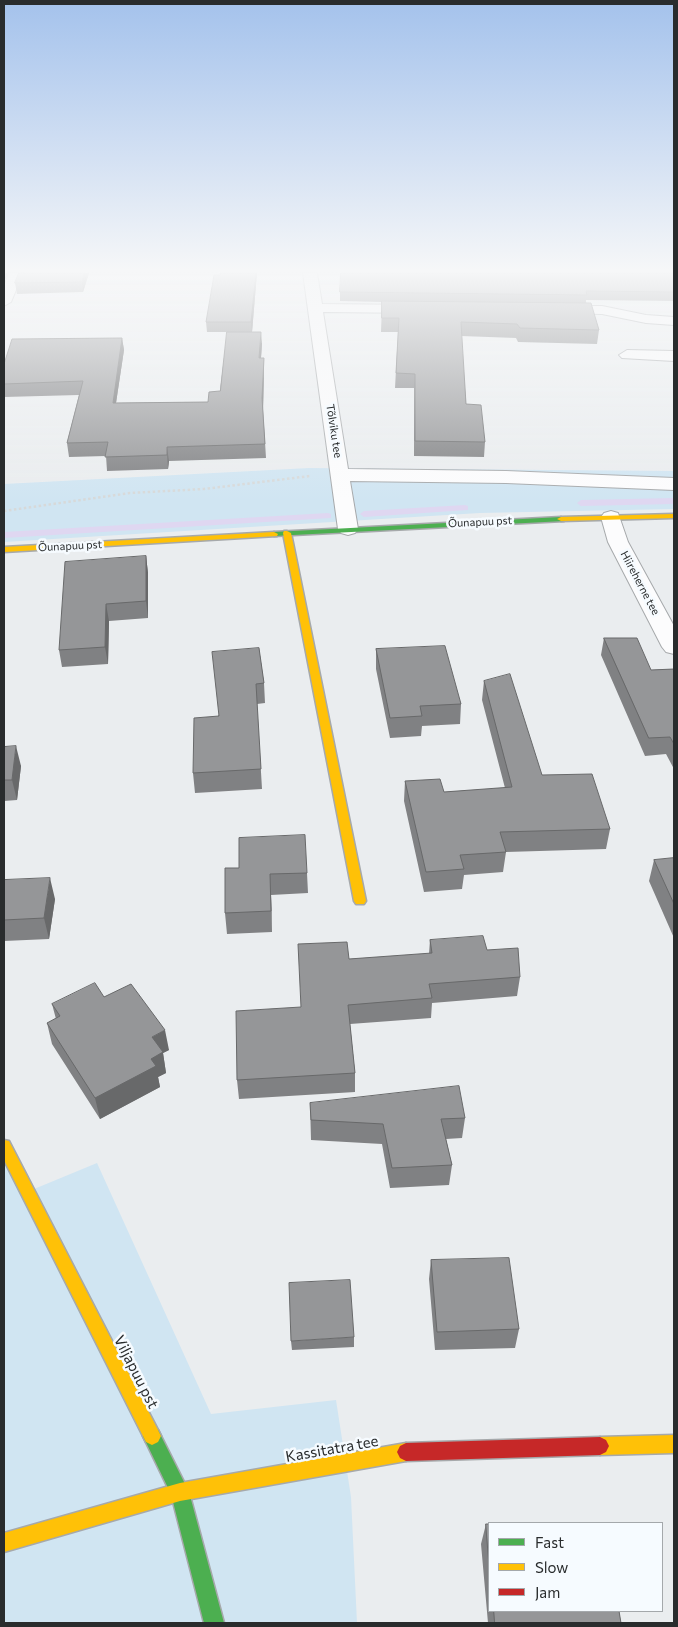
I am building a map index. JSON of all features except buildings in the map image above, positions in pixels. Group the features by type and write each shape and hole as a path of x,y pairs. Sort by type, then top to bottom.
{"street":[{"name":"Tõlviku tee","path":"321,349 348,529"},
{"path":"627,355 674,356"},
{"path":"341,474 506,477 674,484"},
{"name":"Õunapuu pst","path":"4,550 348,529 674,516"},
{"name":"Hiireherne tee","path":"612,517 618,542 674,646"},
{"path":"287,533 360,901"},
{"name":"Viljapuu pst","path":"4,1146 180,1492 214,1623"},
{"name":"Kassitatra tee","path":"4,1543 180,1492 402,1452 674,1444"}],"path":[{"path":"4,511 130,493 204,489 283,478 341,474"}],"shaded area":[{"path":"309,468 674,471 674,509 480,513 4,542 4,484"},
{"path":"4,1160 22,1194 97,1163 211,1414 336,1400 351,1497 357,1623 4,1623"}],"waterway":[{"path":"581,503 674,501"},
{"path":"364,514 465,508"},
{"path":"4,535 328,516"}],"traffic: fast":[{"path":"274,534 561,519"},
{"path":"152,1436 180,1492 214,1623"}],"traffic: slow":[{"path":"561,519 674,516"},
{"path":"287,533 360,901"},
{"path":"4,550 274,534"},
{"path":"4,1146 152,1436"},
{"path":"600,1446 674,1444"},
{"path":"4,1543 180,1492 406,1452"}],"traffic: jam":[{"path":"406,1452 600,1446"}]}
